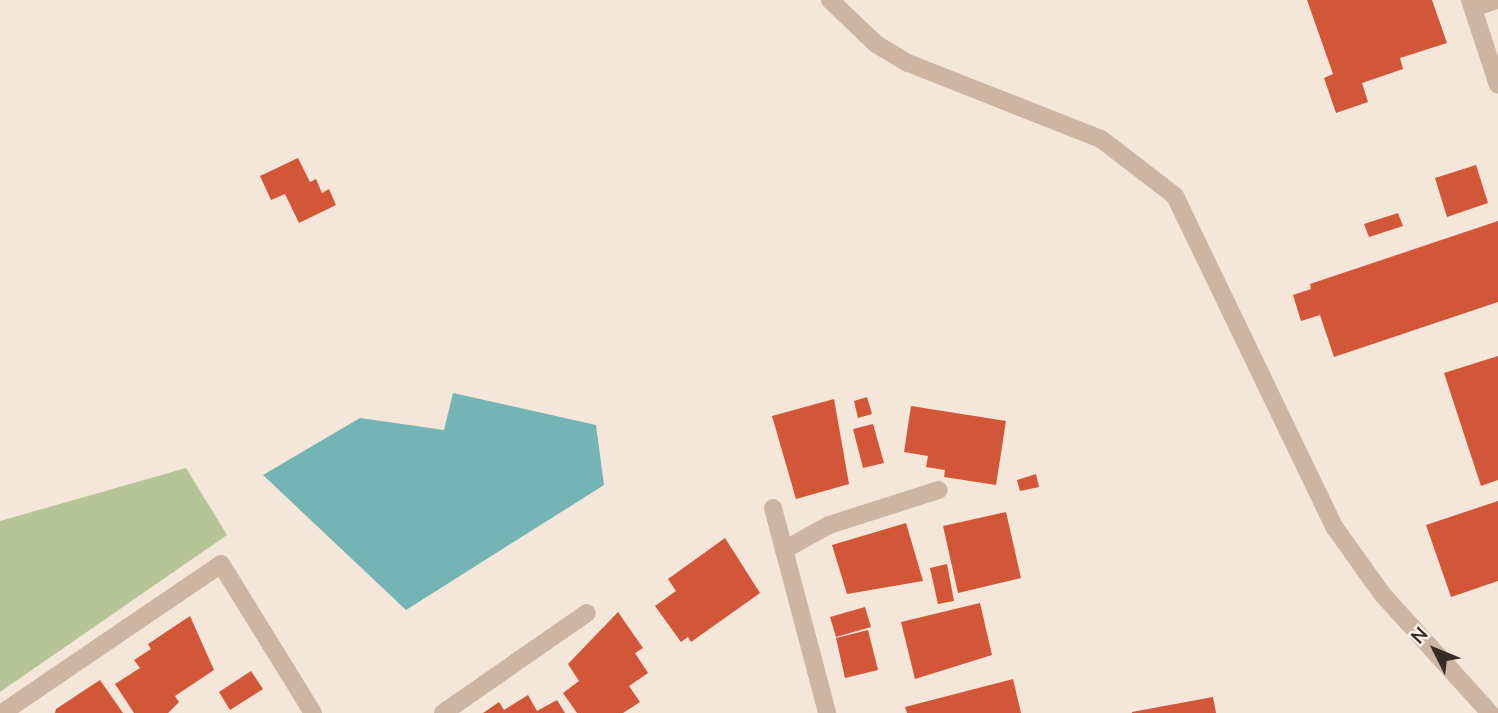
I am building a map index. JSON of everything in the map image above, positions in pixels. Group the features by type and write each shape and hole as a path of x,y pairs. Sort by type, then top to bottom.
{"street":[{"path":"830,0 876,44 908,63 1101,139 1175,196 1335,528 1383,595 1490,713"},
{"path":"1496,0 1471,4 1498,85"},
{"path":"784,550 829,525 939,490"},
{"path":"773,508 827,713"},
{"path":"2,713 221,564 313,713"},
{"path":"443,713 587,613"}],"green space":[{"path":"186,468 227,535 0,692 0,521"}],"water":[{"path":"453,393 596,425 604,485 406,610 263,475 360,418 444,430"}],"building":[{"path":"1307,0 1432,0 1447,43 1400,58 1403,69 1362,83 1368,102 1336,113 1324,78 1333,74"},
{"path":"298,158 310,182 316,179 322,193 329,189 336,205 299,223 285,194 271,200 260,176"},
{"path":"1476,165 1488,203 1447,217 1435,178"},
{"path":"1398,213 1403,226 1369,237 1364,224"},
{"path":"1498,221 1498,302 1334,357 1320,315 1301,321 1293,295 1311,289 1310,284"},
{"path":"1498,356 1498,480 1481,486 1444,373"},
{"path":"867,397 872,414 858,418 854,401"},
{"path":"834,399 849,484 796,499 772,416"},
{"path":"911,406 1006,421 996,485 944,477 945,470 926,467 928,456 904,452"},
{"path":"873,424 884,463 863,468 853,429"},
{"path":"1036,474 1039,487 1020,491 1017,480"},
{"path":"1498,501 1498,581 1451,597 1426,525"},
{"path":"1006,512 1021,578 958,593 943,526"},
{"path":"906,523 923,581 847,594 832,545"},
{"path":"725,538 760,593 691,642 688,637 681,642 655,606 676,591 668,579"},
{"path":"947,564 954,601 938,604 930,568"},
{"path":"980,603 992,655 915,679 901,622"},
{"path":"865,607 871,627 836,637 830,617"},
{"path":"618,612 643,648 635,653 648,673 629,686 640,702 623,713 577,713 563,693 579,681 568,664"},
{"path":"190,616 214,670 175,696 179,702 168,713 134,713 115,684 140,668 134,660 151,649 148,644"},
{"path":"868,630 878,670 845,678 836,638"},
{"path":"251,671 263,689 230,710 219,692"},
{"path":"1013,679 1021,713 907,713 905,707"},
{"path":"100,680 123,713 55,713 56,709"},
{"path":"528,695 537,711 557,700 565,713 483,713 499,702 504,710"},
{"path":"1213,697 1216,713 1132,713 1132,712"}]}
